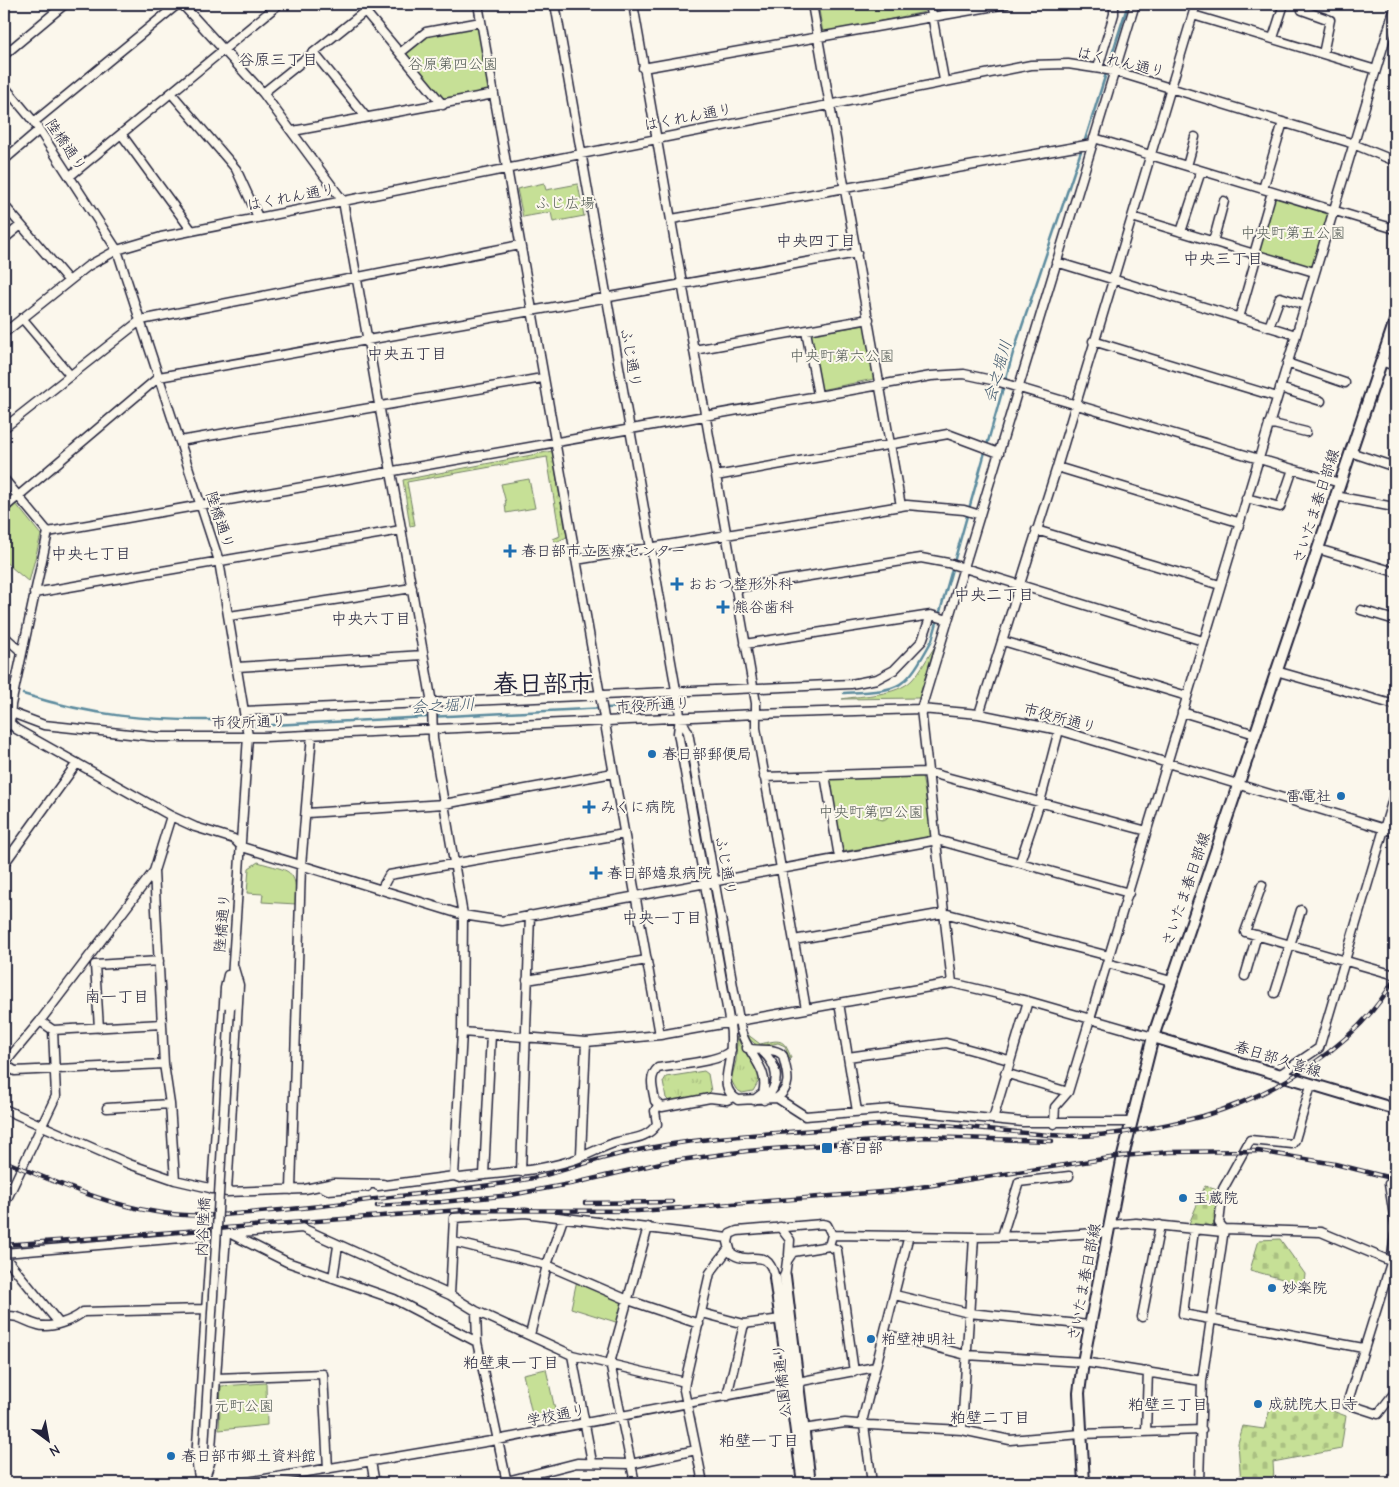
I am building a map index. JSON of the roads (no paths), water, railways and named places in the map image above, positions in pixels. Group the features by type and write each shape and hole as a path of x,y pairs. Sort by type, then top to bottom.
{"main road":[{"name":"さいたま春日部線","path":"1084,1483 1079,1393 1083,1362 1089,1325 1132,1122 1153,1037 1395,321"},
{"name":"春日部久喜線","path":"1153,1037 1311,1086 1395,1109"},
{"name":"公園橋通り","path":"780,1277 781,1319 803,1429 810,1483"},
{"name":"公園橋通り","path":"780,1277 794,1384 803,1483"}],"street":[{"path":"4,55 65,4"},
{"path":"34,122 178,4"},
{"path":"182,4 263,93 343,201 432,705 432,725 463,915 462,1032 454,1176"},
{"path":"70,176 279,4"},
{"path":"359,4 443,105"},
{"path":"263,93 374,4"},
{"path":"478,4 542,378 660,1035"},
{"name":"ふじ通り","path":"555,4 677,695 680,714 678,733 730,1022 731,1050 726,1083 733,1097"},
{"path":"635,4 643,68 672,219 756,703 764,777 806,1009"},
{"path":"812,4 901,506"},
{"path":"930,4 944,80"},
{"path":"643,68 1006,4"},
{"path":"1100,68 1114,14 1114,4"},
{"path":"952,984 937,840 926,772 921,709 1015,386 1056,262 1135,4"},
{"path":"979,714 1057,467 1074,404 1196,4"},
{"path":"1273,38 1284,4"},
{"path":"1304,4 1302,10 1330,20 1324,54"},
{"path":"1054,1124 1055,1107 1068,1092 1129,893 1238,522 1270,423 1395,7"},
{"path":"1192,14 1376,70"},
{"path":"400,53 426,32 481,22"},
{"path":"314,53 366,117"},
{"name":"はくれん通り","path":"4,333 68,280 117,250 192,231 506,167 944,80 1031,65 1068,64 1113,71 1353,144 1395,161"},
{"name":"陸橋通り","path":"4,86 34,122 117,250 219,561 248,732 230,1008"},
{"path":"172,94 236,168 258,218"},
{"path":"293,131 443,105 494,94"},
{"path":"1263,189 1283,122"},
{"path":"4,160 39,130"},
{"path":"122,135 192,231"},
{"path":"1187,166 1195,137"},
{"path":"672,219 1092,142 1202,170 1395,228"},
{"path":"1181,232 1202,170"},
{"path":"1239,318 1272,192"},
{"path":"1213,242 1224,201"},
{"path":"4,205 68,280"},
{"path":"1132,217 1314,272"},
{"path":"4,239 21,225"},
{"path":"4,428 141,320 356,275 520,245"},
{"path":"4,508 158,376 857,253"},
{"path":"1056,262 1296,334"},
{"path":"1269,327 1280,297 1305,305"},
{"path":"22,318 70,375"},
{"path":"694,350 869,319"},
{"path":"806,330 818,395"},
{"path":"1093,341 1277,397"},
{"path":"1381,361 1395,366"},
{"path":"1287,363 1345,382"},
{"path":"48,532 555,444 818,395 950,374 964,374 1015,386 1340,483"},
{"path":"180,441 542,378"},
{"path":"1280,388 1321,401"},
{"path":"1270,423 1306,432"},
{"path":"716,476 948,434 997,452"},
{"path":"1350,452 1395,467"},
{"path":"1057,467 1238,522"},
{"path":"1246,498 1280,507 1292,469"},
{"path":"4,478 48,532"},
{"path":"1336,496 1394,507 1395,503"},
{"path":"576,560 901,506 964,510 978,515"},
{"path":"34,593 402,530"},
{"path":"1036,530 1220,585"},
{"path":"48,532 7,712 10,723 171,816 195,827 234,839 242,847 463,915 502,921 636,894 937,840 1129,893"},
{"path":"1318,549 1395,572"},
{"path":"735,588 921,558 948,563 1204,641"},
{"path":"229,616 412,588"},
{"path":"1361,610 1395,620"},
{"path":"745,644 933,615 947,620"},
{"path":"244,714 753,692 851,684 877,679 894,670 922,641 933,615"},
{"path":"4,636 22,652"},
{"path":"1003,641 1186,696"},
{"path":"237,667 423,655"},
{"path":"1276,671 1395,704"},
{"name":"市役所通り","path":"7,712 44,725 132,736 248,732 312,735 432,725 680,714 756,714 921,709 979,714 1059,730 1395,832"},
{"path":"1182,712 1255,734"},
{"name":"ふじ通り","path":"680,714 688,732 740,1020 747,1048"},
{"path":"4,730 10,723"},
{"path":"1020,862 1040,802 1059,730"},
{"path":"291,1190 301,866 307,813 312,735"},
{"path":"4,864 77,763"},
{"path":"764,777 926,772 1147,831"},
{"path":"307,813 444,804 613,773"},
{"path":"825,775 839,857"},
{"path":"1279,1075 1319,1048 1395,792"},
{"path":"171,816 154,871 164,1064 170,1104 175,1180"},
{"path":"381,890 389,875 624,834"},
{"path":"154,871 40,1021 4,1064 14,1071 164,1064"},
{"path":"1262,885 1245,932 1395,974"},
{"path":"1275,993 1300,910"},
{"path":"794,940 944,913 1171,980"},
{"path":"521,1172 530,915"},
{"path":"1245,976 1257,936"},
{"path":"89,955 95,965 99,1028"},
{"path":"527,980 647,960"},
{"path":"95,965 159,961"},
{"path":"212,1189 225,988 232,962"},
{"path":"227,1192 239,985 232,962"},
{"path":"462,1032 586,1042 660,1035 952,984 1028,1002 1153,1037"},
{"path":"993,1119 1009,1060 1028,1002"},
{"path":"839,1003 857,1111"},
{"name":"内谷陸橋","path":"201,1483 230,1008"},
{"path":"40,1021 54,1030 162,1024"},
{"path":"4,1205 56,1096 54,1030"},
{"path":"484,1175 492,1034"},
{"path":"581,1155 586,1042"},
{"path":"848,1057 946,1043 1009,1060"},
{"path":"658,1105 662,1107 710,1098 727,1100 733,1097 742,1101 764,1100 777,1098 783,1094 788,1085 783,1056 776,1050 762,1051 747,1048"},
{"path":"747,1048 762,1070 766,1082 763,1092 753,1100"},
{"path":"4,1109 130,1164 175,1180 227,1192 291,1190 322,1187 334,1183 382,1184 454,1176 460,1178 521,1172 573,1161 581,1155 617,1142 648,1135 657,1124 655,1112 658,1105 652,1078 653,1073 658,1068 717,1058 728,1054 731,1050"},
{"path":"762,1051 770,1059 776,1072 772,1092 764,1100"},
{"path":"1006,1073 1068,1092"},
{"path":"1199,1483 1202,1381 1223,1231 1218,1224 1223,1189 1250,1140 1292,1144 1295,1140 1311,1086"},
{"path":"777,1098 805,1116 891,1110 1054,1124 1132,1122"},
{"path":"106,1108 170,1104"},
{"path":"1002,1236 1019,1182 1068,1176"},
{"path":"1390,1184 1395,1223"},
{"path":"450,1295 454,1218 525,1213 728,1238 737,1231 822,1224 826,1225 832,1235 829,1246"},
{"path":"530,1335 547,1265 563,1219"},
{"path":"832,1235 1051,1236 1110,1229 1136,1223 1194,1230 1321,1232 1393,1263"},
{"path":"1142,1318 1160,1225"},
{"path":"635,1483 610,1363 648,1227"},
{"path":"728,1238 731,1253 741,1258 755,1256 767,1260 780,1277 789,1255 790,1240 780,1227"},
{"path":"4,1255 302,1228 338,1246 450,1295 476,1311 572,1354 685,1382"},
{"path":"1194,1230 1183,1314 1211,1317 1363,1348"},
{"path":"229,1235 252,1243 287,1262 394,1299 478,1342"},
{"path":"201,1483 210,1463 229,1235"},
{"path":"872,1483 864,1425 875,1367 909,1235"},
{"path":"1395,1235 1393,1263 1363,1348 1347,1404 1378,1414 1395,1392"},
{"path":"201,1483 196,1459 210,1237"},
{"path":"962,1430 974,1237"},
{"path":"454,1242 547,1265 628,1300 699,1324"},
{"path":"334,1278 338,1246"},
{"path":"789,1255 793,1252 829,1246 837,1250 854,1372"},
{"path":"703,1483 687,1404 685,1382 710,1272 729,1248"},
{"path":"4,1255 59,1323"},
{"path":"895,1295 969,1313 1089,1325"},
{"path":"4,1316 17,1315 39,1326 74,1319 83,1312 205,1309"},
{"path":"476,1311 478,1342 507,1482 577,1463 631,1464 696,1450"},
{"path":"702,1313 744,1324 781,1319"},
{"path":"727,1396 744,1324"},
{"path":"885,1334 966,1355 1083,1362 1202,1381"},
{"path":"572,1354 592,1462"},
{"name":"学校通り","path":"240,1483 262,1482 497,1440 875,1367"},
{"path":"1146,1432 1148,1371"},
{"path":"216,1378 323,1374 328,1469"},
{"path":"803,1429 845,1423 962,1430 1010,1440 1081,1434 1202,1430"},
{"path":"371,1462 375,1483"}],"waterway":[{"name":"会之堀川","path":"1084,143 1128,4"},
{"name":"会之堀川","path":"844,693 878,691 899,684 915,669 932,640 1013,353 1082,148"},
{"name":"会之堀川","path":"23,694 73,707 120,716 219,720"},
{"name":"会之堀川","path":"253,726 665,705"}],"railway":[{"path":"4,1161 98,1198 169,1214 208,1215 314,1207 488,1186 528,1179 608,1157 646,1149 699,1140 752,1135 914,1124 1073,1136 1122,1133 1203,1116 1230,1107 1286,1081 1337,1046 1360,1025 1379,1002 1395,978"},
{"path":"377,1206 511,1195 575,1183 665,1162 747,1151 926,1137 1052,1141"},
{"path":"4,1245 460,1210 637,1211 682,1208 894,1191 1123,1156 1170,1152 1258,1151 1335,1164 1395,1179"},
{"path":"585,1203 672,1202"}],"place":[{"name":"春日部市立医療センター","path":"510,551"},
{"name":"おおつ整形外科","path":"677,584"},
{"name":"熊谷歯科","path":"723,607"},
{"name":"春日部郵便局","path":"652,754"},
{"name":"雷電社","path":"1341,796"},
{"name":"みくに病院","path":"589,807"},
{"name":"春日部嬉泉病院","path":"596,873"},
{"name":"春日部","path":"827,1148"},
{"name":"玉蔵院","path":"1183,1198"},
{"name":"妙楽院","path":"1272,1288"},
{"name":"粕壁神明社","path":"871,1339"},
{"name":"成就院大日寺","path":"1258,1404"},
{"name":"春日部市郷土資料館","path":"171,1456"}],"district":[{"name":"谷原三丁目","path":"278,59"},
{"name":"中央四丁目","path":"816,240"},
{"name":"中央三丁目","path":"1223,258"},
{"name":"中央五丁目","path":"407,353"},
{"name":"中央七丁目","path":"91,553"},
{"name":"中央二丁目","path":"994,594"},
{"name":"中央六丁目","path":"371,618"},
{"name":"春日部市","path":"543,683"},
{"name":"中央一丁目","path":"662,917"},
{"name":"南一丁目","path":"117,996"},
{"name":"粕壁東一丁目","path":"511,1362"},
{"name":"粕壁三丁目","path":"1168,1404"},
{"name":"粕壁二丁目","path":"990,1417"},
{"name":"粕壁一丁目","path":"759,1440"}],"park label":[{"name":"谷原第四公園","path":"453,64"},
{"name":"ふじ広場","path":"565,203"},
{"name":"中央町第五公園","path":"1293,233"},
{"name":"中央町第六公園","path":"842,356"},
{"name":"中央町第四公園","path":"871,812"},
{"name":"元町公園","path":"244,1406"}]}
